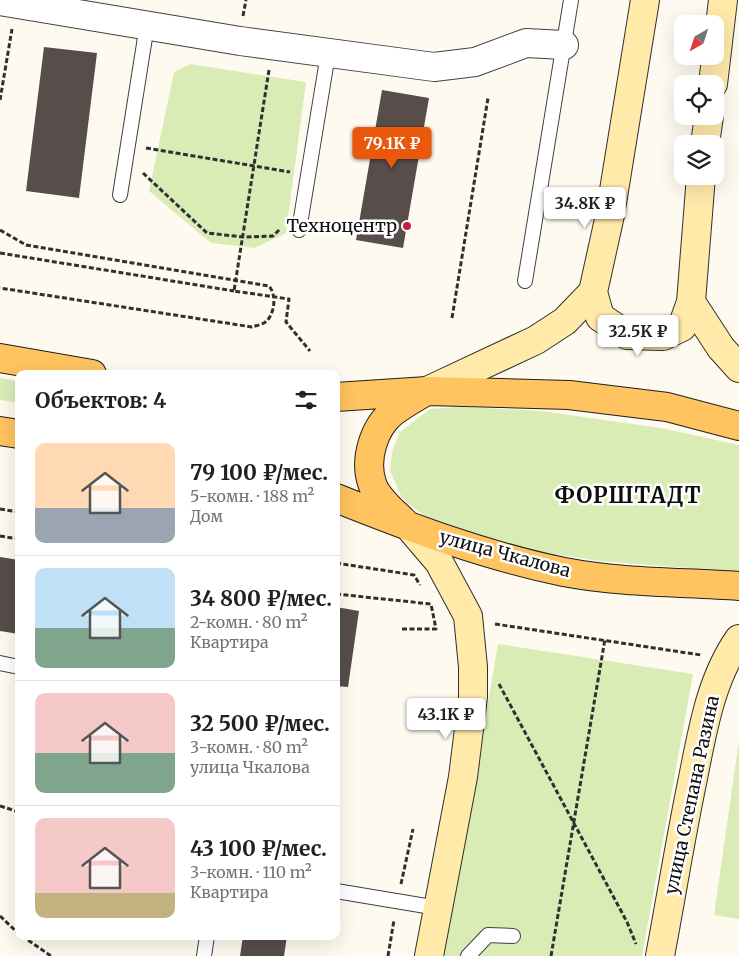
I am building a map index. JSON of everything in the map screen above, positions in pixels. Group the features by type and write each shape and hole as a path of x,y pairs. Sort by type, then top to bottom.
{"main road":[{"path":"645,0 610,215 593,292 600,317 627,335 663,336 682,326 691,302 701,185"},
{"path":"713,75 723,0"},
{"path":"430,956 464,777 473,667 468,616 439,562 410,528 385,504 372,483 369,457 378,428 393,412 427,391 536,340 565,321 593,292"},
{"path":"691,302 721,348 739,368"},
{"path":"0,358 69,370"},
{"path":"340,397 427,391 569,395 667,407 739,426"},
{"path":"0,431 15,433"},
{"name":"улица Чкалова","path":"340,500 410,528 500,557 566,572 639,580 739,586"},
{"name":"улица Степана Разина","path":"649,952 718,675 732,649"}],"street":[{"path":"8,2 273,46 434,67 474,62 526,43 564,45"}],"lane":[{"path":"526,282 571,0"},
{"path":"120,195 147,25"},
{"path":"299,230 328,54"},
{"path":"0,663 15,665"},
{"path":"340,892 438,908"},
{"path":"468,956 488,936 513,936"},
{"path":"204,956 206,940"}],"path":[{"path":"0,100 8,2"},
{"path":"234,291 273,46"},
{"path":"452,318 488,98"},
{"path":"127,151 253,166 308,175"},
{"path":"127,151 207,233 243,237 273,236 303,206"},
{"path":"0,230 26,245 269,286 273,291 274,297 269,318 264,323 252,327 0,288"},
{"path":"0,253 288,299 286,322 310,351"},
{"path":"0,509 15,511"},
{"path":"0,536 15,538"},
{"path":"340,564 414,575 422,590"},
{"path":"340,594 431,604 468,616"},
{"path":"400,629 436,628 431,604 427,597"},
{"path":"492,633 491,623 605,639 732,649"},
{"path":"552,956 605,639"},
{"path":"497,680 627,922 649,952"},
{"path":"0,806 15,811"},
{"path":"406,861 413,829"},
{"path":"388,956 398,900"},
{"path":"0,916 15,930"},
{"path":"28,940 51,956"}],"green space":[{"path":"190,64 306,82 286,233 255,248 211,243 149,191 174,72"},
{"path":"0,378 15,380 15,402 0,400"},
{"path":"460,407 541,411 661,428 739,445 739,572 599,561 505,546 424,516 402,498 390,471 392,452 400,432 430,409"},
{"path":"498,644 693,674 642,956 444,956"},
{"path":"739,740 739,919 714,915"}],"building":[{"path":"44,47 97,53 79,198 26,191"},
{"path":"382,90 429,98 403,248 356,240"},
{"path":"0,557 15,559 15,633 0,631"},
{"path":"340,608 359,611 348,687 340,686"},
{"path":"242,940 286,940 284,956 240,956"}],"place":[{"name":"Техноцентр","path":"407,226"}],"district":[{"name":"ФОРШТАДТ","path":"628,495"}]}
